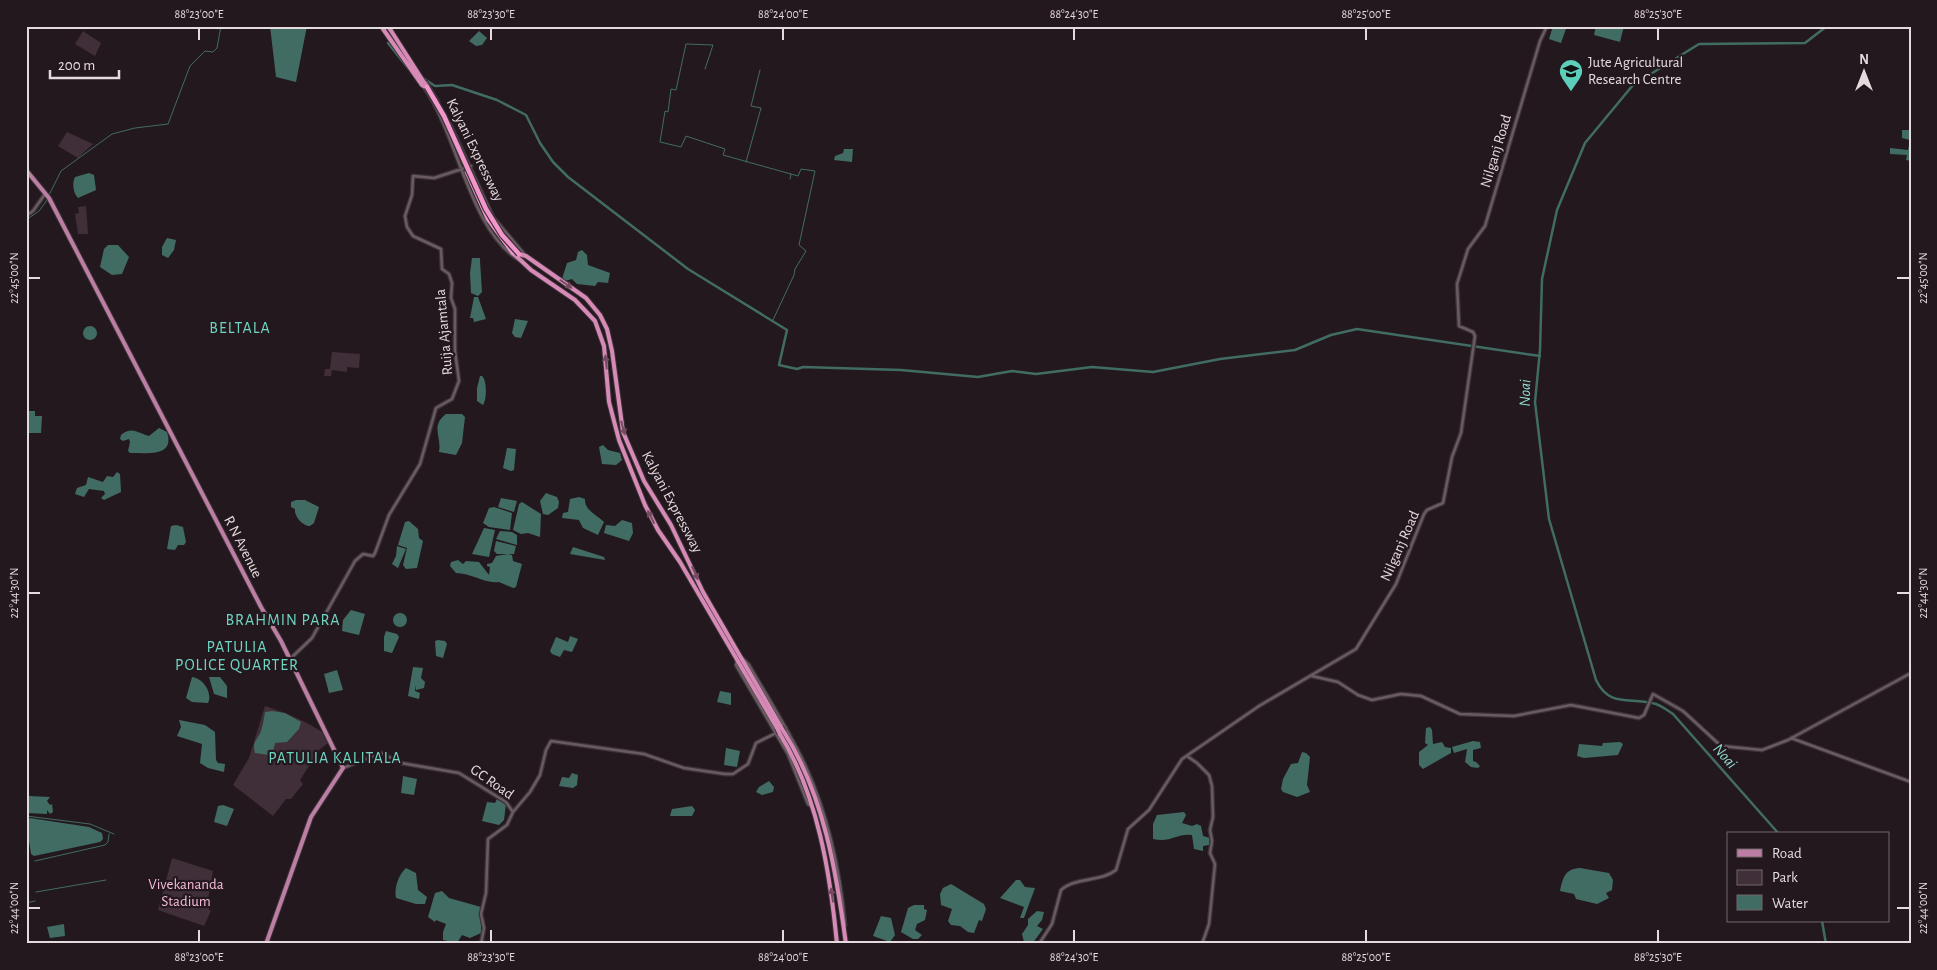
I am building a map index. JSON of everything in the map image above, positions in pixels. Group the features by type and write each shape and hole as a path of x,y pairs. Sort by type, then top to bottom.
{"highway":[{"name":"Kalyani Expressway","path":"381,26 426,86 442,116 488,219 522,262 575,300 595,321 604,346 609,402 618,440 635,481 658,530 739,658 802,765 826,827 839,892 846,944"},
{"path":"388,26 417,74"},
{"path":"516,253 526,256"},
{"name":"Kalyani Expressway","path":"526,256 586,298 607,329 612,350 619,410 630,450 652,496 672,525 703,592 739,658"},
{"name":"Kalyani Expressway","path":"781,730 812,806 832,893 837,944"}],"main road":[{"name":"R N Avenue","path":"26,170 47,196 331,738 343,768"},
{"path":"266,944 311,817 343,768"}],"street":[{"name":"Nilganj Road","path":"1039,944 1052,924 1058,896 1062,888 1106,875 1116,870 1128,829 1149,810 1179,763 1259,706 1350,654 1357,647 1396,584 1424,514 1427,510 1443,503 1452,457 1461,433 1474,341 1473,332 1459,326 1457,284 1468,249 1485,226 1540,41 1547,26"},
{"name":"Kalyani Expressway","path":"426,86 471,166 493,217 526,256"},
{"name":"Kalyani Expressway","path":"426,86 481,213 493,234 522,262"},
{"path":"463,169 471,166"},
{"name":"Ruija Ajamtala","path":"290,659 312,638 358,556 363,554 373,556 375,553 389,515 420,464 436,408 452,399 459,381 455,351 456,309 451,298 451,279 442,269 441,249 413,236 405,223 412,195 413,176 434,178 463,169"},
{"path":"26,216 47,196"},
{"path":"481,944 484,928 481,914 486,893 488,839 507,824 513,812 530,792 540,775 546,750 551,741 644,754 684,768 729,774 748,764 755,743 781,730 736,666 739,658"},
{"path":"1312,676 1338,682 1349,691 1372,700 1401,694 1421,696 1460,714 1514,716 1571,705 1639,718 1644,715 1652,694 1675,705 1722,746 1762,750 1791,738 1911,673"},
{"path":"1791,738 1911,782"},
{"name":"GC Road","path":"343,768 381,753 402,762 459,772 506,802 513,812"},
{"path":"1187,756 1209,775 1212,786 1213,817 1210,830 1212,841 1210,853 1215,864 1209,924 1202,944"}],"green space":[{"path":"83,31 101,43 95,56 75,44"},
{"path":"67,132 93,144 78,158 58,146"},
{"path":"86,206 88,234 78,234 75,214 79,213 78,207"},
{"path":"332,352 360,354 359,368 347,367 347,372 332,370 331,376 324,376 325,369 330,369"},
{"path":"265,706 312,726 331,741 320,749 300,780 303,784 291,799 286,799 273,816 233,785 249,758"},
{"name":"Vivekananda Stadium","path":"172,858 213,871 208,899 211,901 209,910 211,911 204,926 158,910"}],"water":[{"path":"270,26 307,26 296,82 276,77"},
{"path":"1553,26 1567,26 1561,43 1549,39"},
{"path":"1596,26 1624,26 1620,42 1594,35"},
{"path":"479,31 487,38 482,45 476,46 469,41"},
{"path":"1902,130 1911,130 1911,161 1906,160 1907,155 1890,154 1890,148 1908,150 1910,140 1902,138"},
{"path":"844,149 853,149 852,162 834,160 835,156 843,153"},
{"path":"89,173 94,175 96,190 78,198 74,188 75,177"},
{"path":"167,238 176,240 174,250 168,258 162,255 162,247"},
{"path":"108,245 118,245 129,257 122,274 112,275 100,267 104,249"},
{"path":"582,250 587,255 588,265 610,273 608,283 598,282 595,286 577,284 572,279 565,281 562,279 567,263 576,260 578,252"},
{"path":"472,258 480,258 482,292 478,296 471,293 470,273"},
{"path":"474,297 478,297 486,319 474,322 473,318 470,318"},
{"path":"515,319 528,321 521,338 515,337 512,333"},
{"path":"87,326 93,326 97,333 93,340 87,340 83,336 83,330"},
{"path":"480,376 484,378 486,385 483,405 477,401 477,388"},
{"path":"26,411 35,411 35,416 42,416 41,433 26,433"},
{"path":"446,414 462,414 465,417 462,443 456,455 439,452 438,427 441,418"},
{"path":"159,428 167,432 168,440 164,450 158,452 130,453 128,451 129,439 123,441 120,439 121,435 128,431 135,431 149,436"},
{"path":"603,445 608,450 620,453 622,460 616,465 602,464 599,447"},
{"path":"507,448 516,449 514,470 511,471 503,468"},
{"path":"117,472 120,474 121,492 104,500 101,498 105,494 104,491 89,489 84,497 75,494 77,488 86,485 88,477 103,482 107,476 113,477"},
{"path":"546,493 557,497 559,502 558,508 548,515 543,514 540,501"},
{"path":"579,497 585,499 589,509 604,522 598,535 583,528 579,520 562,518 563,513 568,512 570,499"},
{"path":"501,498 517,501 514,512 498,507"},
{"path":"305,500 319,507 314,523 310,526 299,520 295,509 291,507 291,502"},
{"path":"522,502 541,514 540,537 528,533 521,534 513,530 519,504"},
{"path":"494,507 512,513 510,530 489,527 483,523 489,508"},
{"path":"622,520 632,523 633,533 629,541 604,533 606,525 615,526"},
{"path":"409,521 418,529 419,538 423,541 417,568 406,569 403,565 407,548 398,545 405,522"},
{"path":"171,526 183,527 186,542 184,545 178,545 175,550 167,549"},
{"path":"484,528 495,530 489,557 472,554"},
{"path":"500,531 512,532 517,535 517,545 496,539"},
{"path":"496,541 516,546 514,554 497,554 494,551"},
{"path":"397,546 406,549 398,568 392,564 396,556"},
{"path":"573,547 604,557 605,560 570,554"},
{"path":"512,555 513,561 522,564 516,587 513,588 499,582 456,573 450,566 451,562 458,560 463,564 466,561 479,562 489,575 490,567 487,564 492,563 496,556"},
{"path":"351,610 365,614 359,635 342,631 343,620"},
{"path":"397,613 403,613 407,620 403,627 397,627 393,623 393,617"},
{"path":"386,631 397,634 399,637 392,653 384,651"},
{"path":"570,636 578,639 572,652 564,650 560,657 552,654 550,651 556,637 568,642"},
{"path":"435,641 445,641 447,644 443,658 436,656"},
{"path":"413,667 423,668 421,678 425,682 424,688 416,690 416,685 415,691 420,693 419,699 408,696"},
{"path":"337,670 343,690 329,693 324,674"},
{"path":"192,677 200,680 206,687 209,695 208,703 192,702 186,698"},
{"path":"209,677 220,677 227,686 227,698 214,694"},
{"path":"720,691 731,693 731,705 717,702"},
{"path":"265,712 285,713 301,722 299,729 287,742 275,743 273,752 269,755 255,753 255,743 261,731"},
{"path":"179,720 205,725 215,732 216,760 218,763 225,764 224,772 208,768 200,763 202,744 177,736 181,727"},
{"path":"1430,727 1433,744 1442,742 1445,747 1451,748 1451,753 1423,769 1419,765 1419,752 1428,745 1425,743 1426,728"},
{"path":"1473,741 1480,742 1481,748 1473,750 1473,761 1480,766 1478,768 1471,767 1465,762 1467,749 1454,753 1452,747"},
{"path":"1620,742 1623,744 1618,755 1584,758 1577,756 1579,744 1602,746 1603,743"},
{"path":"726,748 740,751 737,767 724,765"},
{"path":"1302,752 1310,757 1307,785 1310,792 1297,797 1283,792 1281,789 1283,779 1291,764 1298,763"},
{"path":"572,773 578,775 577,785 573,788 559,786 562,777 569,778"},
{"path":"403,776 417,779 414,795 401,793"},
{"path":"769,781 774,787 773,792 762,795 756,792 759,787"},
{"path":"29,796 50,797 47,801 50,805 52,804 53,812 50,814 47,810 47,814 27,813"},
{"path":"497,799 506,804 504,820 499,825 482,821 487,802 495,803"},
{"path":"223,805 234,809 227,826 214,822 218,806"},
{"path":"692,806 695,810 692,816 670,816 672,809"},
{"path":"1184,812 1186,815 1182,823 1201,826 1203,836 1210,838 1209,845 1203,846 1203,851 1194,849 1192,835 1182,835 1165,840 1153,839 1153,824 1157,815"},
{"path":"30,818 89,827 102,833 103,839 100,842 34,856 31,854 26,821"},
{"path":"406,868 416,873 418,890 427,897 425,904 416,904 396,898 397,882"},
{"path":"1580,868 1609,873 1613,880 1612,890 1606,893 1609,898 1597,904 1576,899 1574,894 1560,891 1562,882 1568,872"},
{"path":"1016,880 1020,880 1025,887 1035,888 1024,918 1020,918 1024,907 1000,898"},
{"path":"951,884 984,904 986,909 982,921 979,920 974,933 968,932 960,926 951,925 948,921 952,909 941,905 940,894 943,888"},
{"path":"442,891 449,898 481,907 481,933 470,938 462,935 457,943 443,940 446,924 436,920 435,922 428,917 435,893"},
{"path":"914,905 924,905 924,909 927,910 925,920 917,924 915,930 922,935 918,939 913,939 901,932 908,908"},
{"path":"1037,911 1044,912 1042,920 1037,926 1043,929 1032,944 1024,942 1022,934 1028,925 1028,919"},
{"path":"881,916 891,918 895,935 890,942 873,936"},
{"path":"64,924 65,936 50,938 47,927"}],"waterway":[{"path":"26,220 39,211 45,203 61,171 112,134 135,128 168,124 190,66 205,51 213,52 217,48 221,26"},
{"name":"Noai","path":"1777,832 1673,714 1656,704 1622,700 1608,695 1596,680 1549,519 1535,402 1540,350 1542,279 1557,210 1585,143 1633,85 1699,44 1805,43 1827,26"},
{"path":"388,43 415,77"},
{"path":"705,69 713,45 686,44 676,90 671,89 668,112 665,111 660,142 681,147 686,136 725,149 723,155 798,176 801,169 815,171 799,245 806,251 795,269 773,320"},
{"path":"746,162 761,108 751,106 760,70"},
{"path":"420,76 435,86 452,85 497,100 526,115 540,143 553,162 568,177 688,269 787,330 779,365 797,369 803,367 901,370 978,377 1012,371 1036,374 1092,367 1153,372 1220,359 1295,350 1331,335 1357,329 1540,356"},
{"path":"790,179 791,174"},
{"path":"26,816 90,824 114,834"},
{"path":"35,861 105,845 108,842 109,834"},
{"path":"36,892 106,880"},
{"path":"26,903 35,901"},
{"name":"Noai","path":"1822,922 1826,944"}],"place":[{"name":"Jute Agricultural Research Centre","path":"1571,92"}],"district":[{"name":"BELTALA","path":"240,328"},
{"name":"BRAHMIN PARA","path":"283,620"},
{"name":"PATULIA POLICE QUARTER","path":"237,656"},
{"name":"PATULIA KALITALA","path":"335,758"}]}
